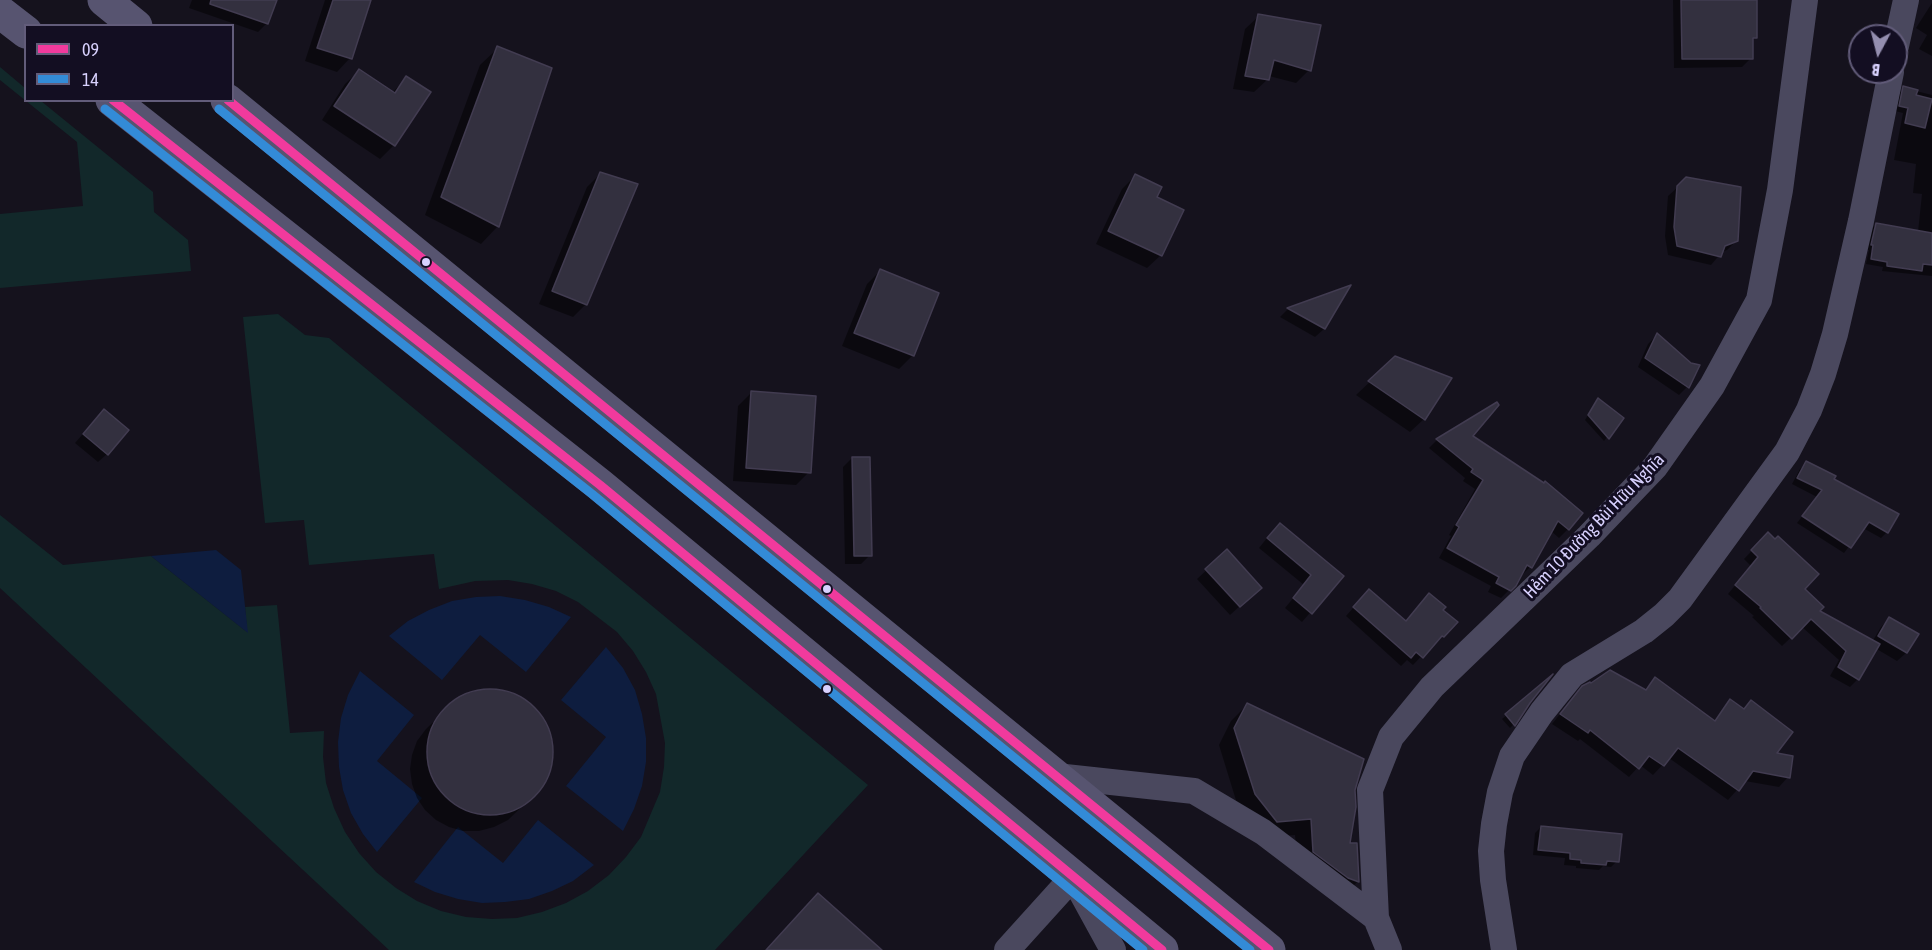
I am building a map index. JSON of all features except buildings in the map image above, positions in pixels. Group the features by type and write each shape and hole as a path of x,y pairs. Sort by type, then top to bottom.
{"main road":[{"path":"104,0 133,24"},
{"path":"0,12 24,30"},
{"path":"115,102 600,485 1162,950"},
{"path":"229,102 1269,950"}],"street":[{"name":"Hẻm 10 Đường Bùi Hữu Nghĩa","path":"1389,950 1376,918 1370,790 1391,737 1432,687 1582,543 1655,467 1712,386 1759,300 1780,190 1805,0"},
{"path":"1901,24 1906,0"},
{"path":"1504,950 1494,890 1491,851 1500,792 1512,756 1542,712 1572,675 1644,631 1680,599 1787,452 1809,410 1835,334 1889,84"},
{"path":"1056,776 1194,791 1263,832 1376,918"},
{"path":"1007,950 1073,877 1113,950"}],"green space":[{"path":"0,67 24,87 24,99 0,80"},
{"path":"27,102 42,102 153,192 154,212 188,240 191,271 0,288 0,214 83,206 77,142"},
{"path":"278,314 305,335 329,338 868,785 715,950 389,950 0,588 0,515 63,565 151,556 247,632 245,607 277,605 290,733 324,731 323,757 326,783 345,832 376,872 417,901 441,911 466,917 517,918 566,903 588,891 609,875 641,837 660,792 665,743 656,694 646,672 633,651 617,632 578,602 556,591 508,580 475,581 439,589 434,554 309,565 304,520 265,523 243,317"}],"water":[{"path":"216,550 241,570 248,633 151,556"},
{"path":"500,596 549,607 571,617 526,672 480,635 442,680 389,636 408,621 452,601"},
{"path":"606,647 623,668 635,690 646,738 646,762 642,786 623,831 566,786 606,737 561,700"},
{"path":"360,671 414,715 377,761 422,798 377,852 351,813 343,790 339,767 338,742 341,718 348,695"},
{"path":"538,820 594,865 573,881 552,891 529,899 505,902 482,903 458,899 414,882 458,827 503,863"}],"transit line":[{"name":"09","path":"116,102 600,485 1162,950"},
{"name":"09","path":"230,102 1269,950"},
{"name":"14","path":"105,109 592,494 1143,950"},
{"name":"14","path":"219,109 1250,950"}]}
